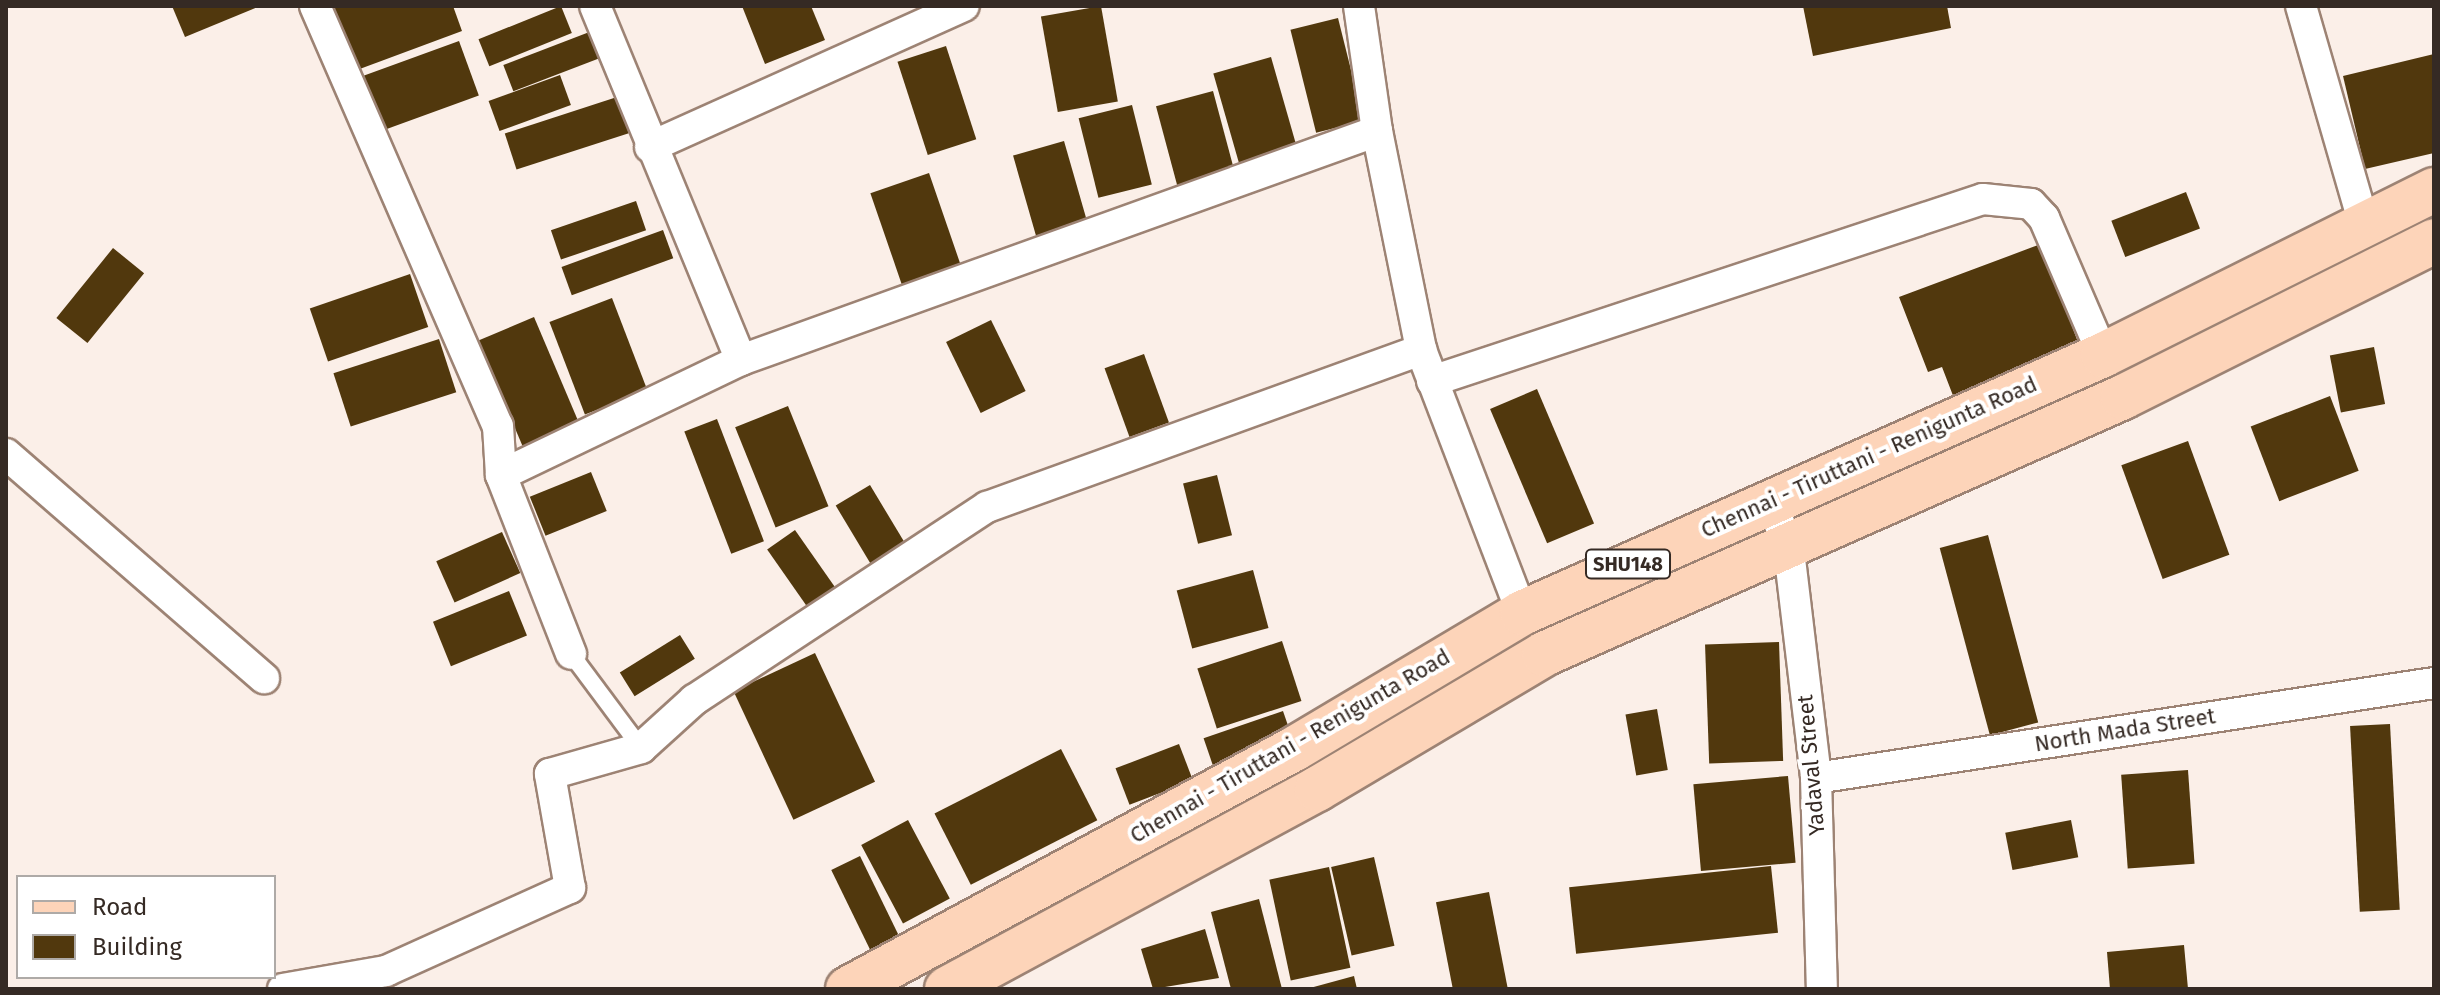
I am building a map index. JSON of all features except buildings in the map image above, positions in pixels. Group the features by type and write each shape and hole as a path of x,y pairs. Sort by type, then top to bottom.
{"main road":[{"name":"Chennai - Tiruttani - Renigunta Road","path":"848,989 1294,749 1522,613 1768,499 2103,355 2363,221 2434,190"},
{"name":"Chennai - Tiruttani - Renigunta Road","path":"947,989 1317,789 1544,654 1788,542 2123,397 2434,241"}],"street":[{"path":"315,6 498,426 501,475 571,654"},
{"path":"595,6 650,147 741,360"},
{"path":"650,147 964,6"},
{"path":"1359,6 1377,131 1421,350 1522,613"},
{"path":"2301,6 2363,221"},
{"path":"501,475 741,360 1377,131"},
{"path":"1432,381 1983,199 2031,204 2044,218 2103,355"},
{"path":"283,989 390,980 570,888 550,774 641,748 694,700 987,507 1421,350"},
{"path":"6,454 264,678"},
{"name":"Yadaval Street","path":"1768,499 1788,542 1816,778 1822,989"},
{"name":"North Mada Street","path":"1816,778 2434,683"}],"lane":[{"path":"571,654 641,748"}]}
